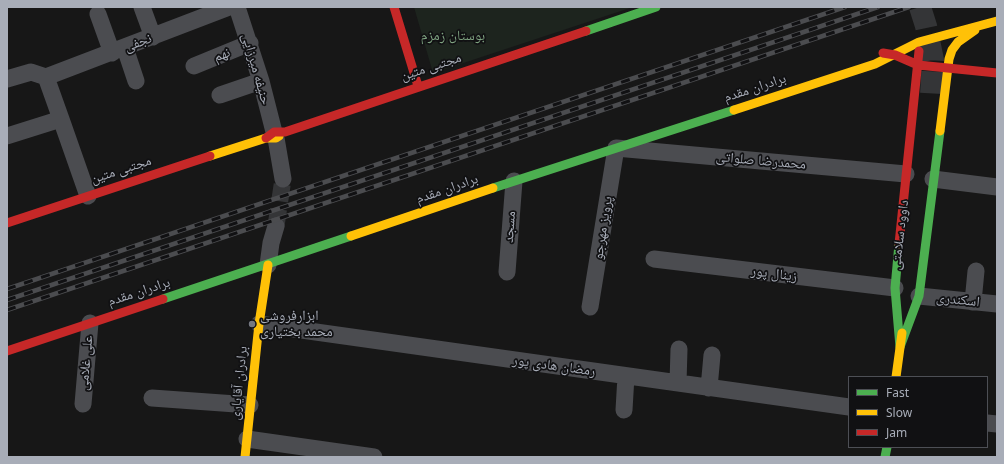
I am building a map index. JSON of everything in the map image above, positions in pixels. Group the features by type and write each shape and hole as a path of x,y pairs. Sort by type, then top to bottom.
{"street":[{"path":"142,7 153,37"},
{"name":"نجفی","path":"46,77 229,7"},
{"name":"حنیفه میرزایی","path":"237,7 250,43 261,81 275,135 283,179"},
{"path":"394,7 418,86"},
{"name":"مجتبی متین","path":"7,223 656,7"},
{"path":"98,14 136,81"},
{"name":"برادران مقدم","path":"7,351 90,323 270,254 514,181 875,64 920,42 997,21"},
{"path":"896,376 900,347 912,300 933,179 948,68 952,50 958,42 981,26"},
{"path":"900,347 894,288 920,42"},
{"name":"نهم","path":"194,66 250,43"},
{"path":"876,52 895,54 918,65 997,73"},
{"path":"7,79 31,72 46,77 88,196"},
{"path":"220,95 261,81"},
{"path":"7,136 61,119"},
{"name":"محمدرضا صلواتی","path":"616,148 906,174"},
{"name":"پرویز مهرجو","path":"590,307 616,148"},
{"path":"933,179 997,187"},
{"name":"مسجد","path":"507,272 514,181"},
{"path":"270,254 276,226"},
{"name":"برادران آقایاری","path":"245,457 259,324 270,254"},
{"name":"زینال پور","path":"654,260 894,288"},
{"path":"973,302 976,271"},
{"path":"900,347 912,300"},
{"name":"اسکندری","path":"912,300 997,304"},
{"name":"علی غلامی","path":"83,404 90,323"},
{"name":"رمضان هادی پور","path":"259,324 848,407"},
{"path":"678,383 679,349"},
{"path":"709,388 712,355"},
{"path":"624,410 626,376"},
{"path":"152,398 250,405"},
{"path":"247,439 374,457"}],"green space":[{"name":"بوستان زمزم","path":"414,7 633,7 433,73"}],"tunnel":[{"path":"920,7 926,26 933,60 931,95"},
{"path":"276,226 283,179"}],"railway":[{"path":"7,289 845,7"},
{"path":"7,300 878,7"},
{"path":"7,310 909,7"}],"traffic: fast":[{"path":"586,31 656,7"},
{"path":"493,188 734,110"},
{"path":"899,244 895,288 900,347 919,296 940,131"},
{"path":"163,299 351,236"},
{"path":"885,457 887,448"}],"traffic: slow":[{"path":"734,110 875,64 919,42 997,21"},
{"path":"940,131 949,59 952,50 958,42 975,30"},
{"path":"210,156 266,138 276,138 279,136"},
{"path":"351,236 493,188"},
{"path":"245,457 259,324 268,265"},
{"path":"896,376 902,333"}],"traffic: jam":[{"path":"394,7 418,86"},
{"path":"266,138 274,132 285,132 586,31"},
{"path":"899,244 919,51"},
{"path":"883,53 895,55 918,65 997,73"},
{"path":"7,223 210,156"},
{"path":"7,351 163,299"}],"place":[{"name":"ابزارفروشی محمد بختیاری","path":"252,324"}]}
